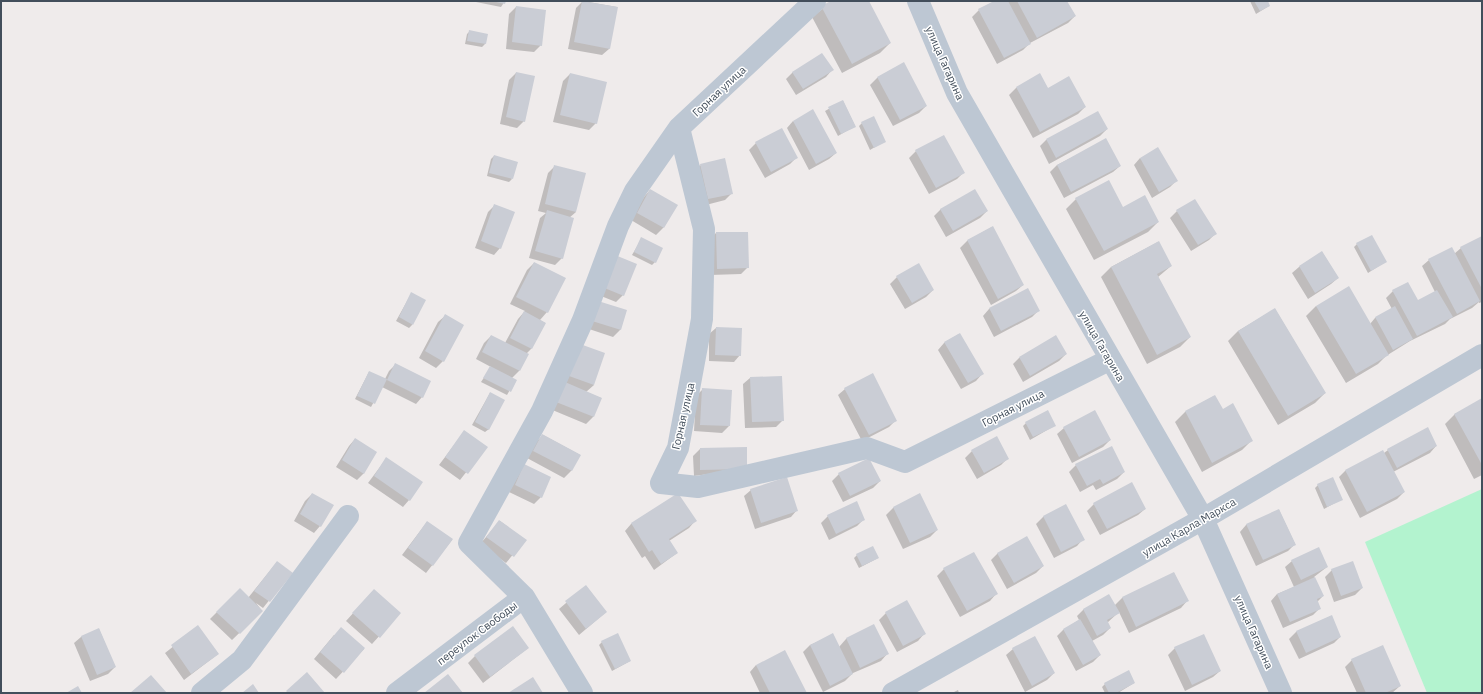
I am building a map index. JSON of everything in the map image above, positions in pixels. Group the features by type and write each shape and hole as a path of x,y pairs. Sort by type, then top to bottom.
{"street":[{"name":"Горная улица","path":"815,1 679,128 704,229 702,319 678,448 661,483 698,487 868,448 905,462 1109,360"},
{"name":"улица Гагарина","path":"918,1 956,93 1109,360 1203,519 1281,693"},
{"path":"524,597 469,543 542,411 583,320 618,226 635,191 679,128"},
{"name":"улица Карла Маркса","path":"893,693 1203,519 1482,355"},
{"path":"202,693 242,660 348,516"},
{"name":"переулок Свободы","path":"397,693 524,597 582,693"}],"green space":[{"path":"1482,489 1482,693 1427,693 1365,542"}],"building":[{"path":"492,1 506,1 505,4"},
{"path":"582,1 618,7 610,49 574,42"},
{"path":"831,1 869,1 891,43 852,64 821,6"},
{"path":"994,1 1008,1 1031,44 1004,58 978,9"},
{"path":"1017,1 1067,1 1076,16 1037,38"},
{"path":"1254,1 1268,1 1270,6 1260,11"},
{"path":"516,6 546,10 542,46 512,42"},
{"path":"469,30 488,34 486,44 467,41"},
{"path":"822,53 834,70 803,89 792,72"},
{"path":"904,62 927,106 900,120 877,77"},
{"path":"516,72 535,76 525,122 506,117"},
{"path":"570,73 607,82 597,124 560,115"},
{"path":"1040,73 1048,88 1069,76 1086,107 1040,132 1016,87"},
{"path":"843,100 856,127 841,134 828,107"},
{"path":"813,109 837,153 816,164 793,121"},
{"path":"1098,111 1108,129 1056,158 1046,139"},
{"path":"874,116 886,142 874,148 861,122"},
{"path":"782,128 798,158 771,172 755,142"},
{"path":"944,135 965,173 936,188 915,150"},
{"path":"1106,138 1121,166 1071,192 1057,165"},
{"path":"1158,147 1178,181 1159,192 1140,158"},
{"path":"494,155 518,162 513,179 489,173"},
{"path":"725,158 733,194 708,199 700,164"},
{"path":"554,165 586,173 576,212 545,204"},
{"path":"1109,180 1123,207 1145,195 1159,222 1104,251 1075,198"},
{"path":"650,189 678,205 664,228 637,213"},
{"path":"975,189 988,211 953,231 940,209"},
{"path":"1195,199 1217,234 1198,245 1176,210"},
{"path":"494,204 515,212 501,249 481,241"},
{"path":"547,210 574,218 563,259 535,251"},
{"path":"993,226 1024,285 998,299 967,240"},
{"path":"716,232 748,232 749,268 717,269"},
{"path":"1372,235 1387,262 1371,271 1356,243"},
{"path":"1482,236 1482,289 1460,247"},
{"path":"641,237 663,248 656,263 634,252"},
{"path":"1159,241 1172,266 1157,274 1191,337 1157,355 1111,267"},
{"path":"1452,247 1480,301 1457,314 1428,259"},
{"path":"1322,251 1339,278 1315,293 1299,266"},
{"path":"615,255 637,264 624,296 602,287"},
{"path":"534,262 566,278 548,313 516,297"},
{"path":"919,263 934,290 912,303 896,276"},
{"path":"1408,282 1418,300 1437,290 1453,317 1417,336 1392,290"},
{"path":"1349,286 1389,355 1356,374 1316,306"},
{"path":"1028,288 1040,311 1001,331 989,308"},
{"path":"411,292 426,300 413,325 399,317"},
{"path":"598,301 627,310 621,330 592,321"},
{"path":"1395,306 1413,339 1393,350 1375,317"},
{"path":"1275,308 1326,393 1288,416 1238,331"},
{"path":"524,311 546,323 532,349 510,338"},
{"path":"445,314 464,325 444,362 425,351"},
{"path":"716,327 742,328 741,356 715,355"},
{"path":"960,333 984,374 968,383 944,342"},
{"path":"491,335 529,354 520,371 482,352"},
{"path":"1056,335 1067,354 1030,376 1019,357"},
{"path":"580,344 605,353 594,385 569,376"},
{"path":"395,363 431,381 423,398 387,380"},
{"path":"490,366 517,380 511,392 483,378"},
{"path":"369,371 387,379 375,404 357,396"},
{"path":"873,373 897,421 869,435 844,388"},
{"path":"782,376 784,421 752,422 750,377"},
{"path":"565,382 602,398 594,417 556,402"},
{"path":"702,388 732,390 730,426 700,425"},
{"path":"490,392 505,400 489,430 475,422"},
{"path":"1215,395 1223,409 1233,403 1253,441 1212,463 1185,411"},
{"path":"1482,398 1482,465 1454,414"},
{"path":"1048,410 1056,426 1033,437 1025,422"},
{"path":"1095,410 1111,440 1079,457 1063,427"},
{"path":"1428,427 1437,446 1397,468 1387,449"},
{"path":"464,430 488,447 468,474 445,457"},
{"path":"542,434 581,455 572,471 533,451"},
{"path":"997,436 1009,459 984,473 971,450"},
{"path":"355,438 377,452 364,474 342,460"},
{"path":"1112,446 1125,472 1103,484 1100,479 1087,486 1075,464"},
{"path":"747,447 747,469 700,470 700,448"},
{"path":"1383,450 1405,492 1367,512 1345,470"},
{"path":"386,457 423,482 410,501 374,476"},
{"path":"869,458 881,481 850,496 838,473"},
{"path":"524,464 551,477 542,498 515,485"},
{"path":"787,477 798,511 761,523 750,489"},
{"path":"1333,477 1343,500 1327,507 1317,484"},
{"path":"1132,482 1146,509 1107,529 1093,503"},
{"path":"312,493 334,505 321,527 300,514"},
{"path":"678,493 697,521 669,539 678,553 661,564 652,550 649,552 631,523"},
{"path":"920,493 938,530 910,543 893,507"},
{"path":"857,501 865,520 836,534 827,515"},
{"path":"1066,504 1085,540 1061,552 1043,516"},
{"path":"1279,509 1296,545 1263,560 1246,524"},
{"path":"499,520 527,540 514,557 486,537"},
{"path":"427,521 453,539 433,566 408,548"},
{"path":"1027,536 1044,566 1014,583 997,553"},
{"path":"873,546 879,558 862,566 856,554"},
{"path":"1319,547 1328,567 1301,580 1291,560"},
{"path":"974,552 998,594 967,611 943,568"},
{"path":"277,561 293,573 270,602 254,591"},
{"path":"1353,561 1363,588 1341,596 1331,569"},
{"path":"1174,572 1189,601 1136,627 1122,597"},
{"path":"1315,577 1324,596 1317,599 1321,609 1290,622 1277,594"},
{"path":"586,585 607,612 586,629 565,601"},
{"path":"240,588 263,611 240,634 216,612"},
{"path":"374,589 401,613 380,638 352,613"},
{"path":"1109,594 1120,613 1107,620 1111,628 1097,636 1083,609"},
{"path":"907,600 926,634 903,646 885,612"},
{"path":"1332,615 1341,637 1306,653 1296,631"},
{"path":"1080,619 1101,655 1083,665 1063,629"},
{"path":"874,624 889,654 860,668 846,638"},
{"path":"198,625 219,654 191,674 171,645"},
{"path":"513,626 529,648 490,677 474,655"},
{"path":"341,627 365,648 344,673 320,652"},
{"path":"99,628 116,667 97,675 81,636"},
{"path":"618,633 631,661 615,669 601,641"},
{"path":"833,633 853,674 830,686 810,645"},
{"path":"1204,634 1221,671 1192,685 1174,647"},
{"path":"1035,636 1055,673 1032,686 1012,648"},
{"path":"1383,645 1401,686 1385,693 1366,693 1351,659"},
{"path":"785,650 807,693 770,693 756,665"},
{"path":"1129,670 1135,683 1116,693 1109,693 1104,683"},
{"path":"307,672 325,693 288,693 286,691"},
{"path":"448,674 463,693 424,693"},
{"path":"151,675 167,693 130,693"},
{"path":"533,677 543,693 508,693"},
{"path":"253,684 259,693 242,693"},
{"path":"78,686 82,693 66,693"}]}
